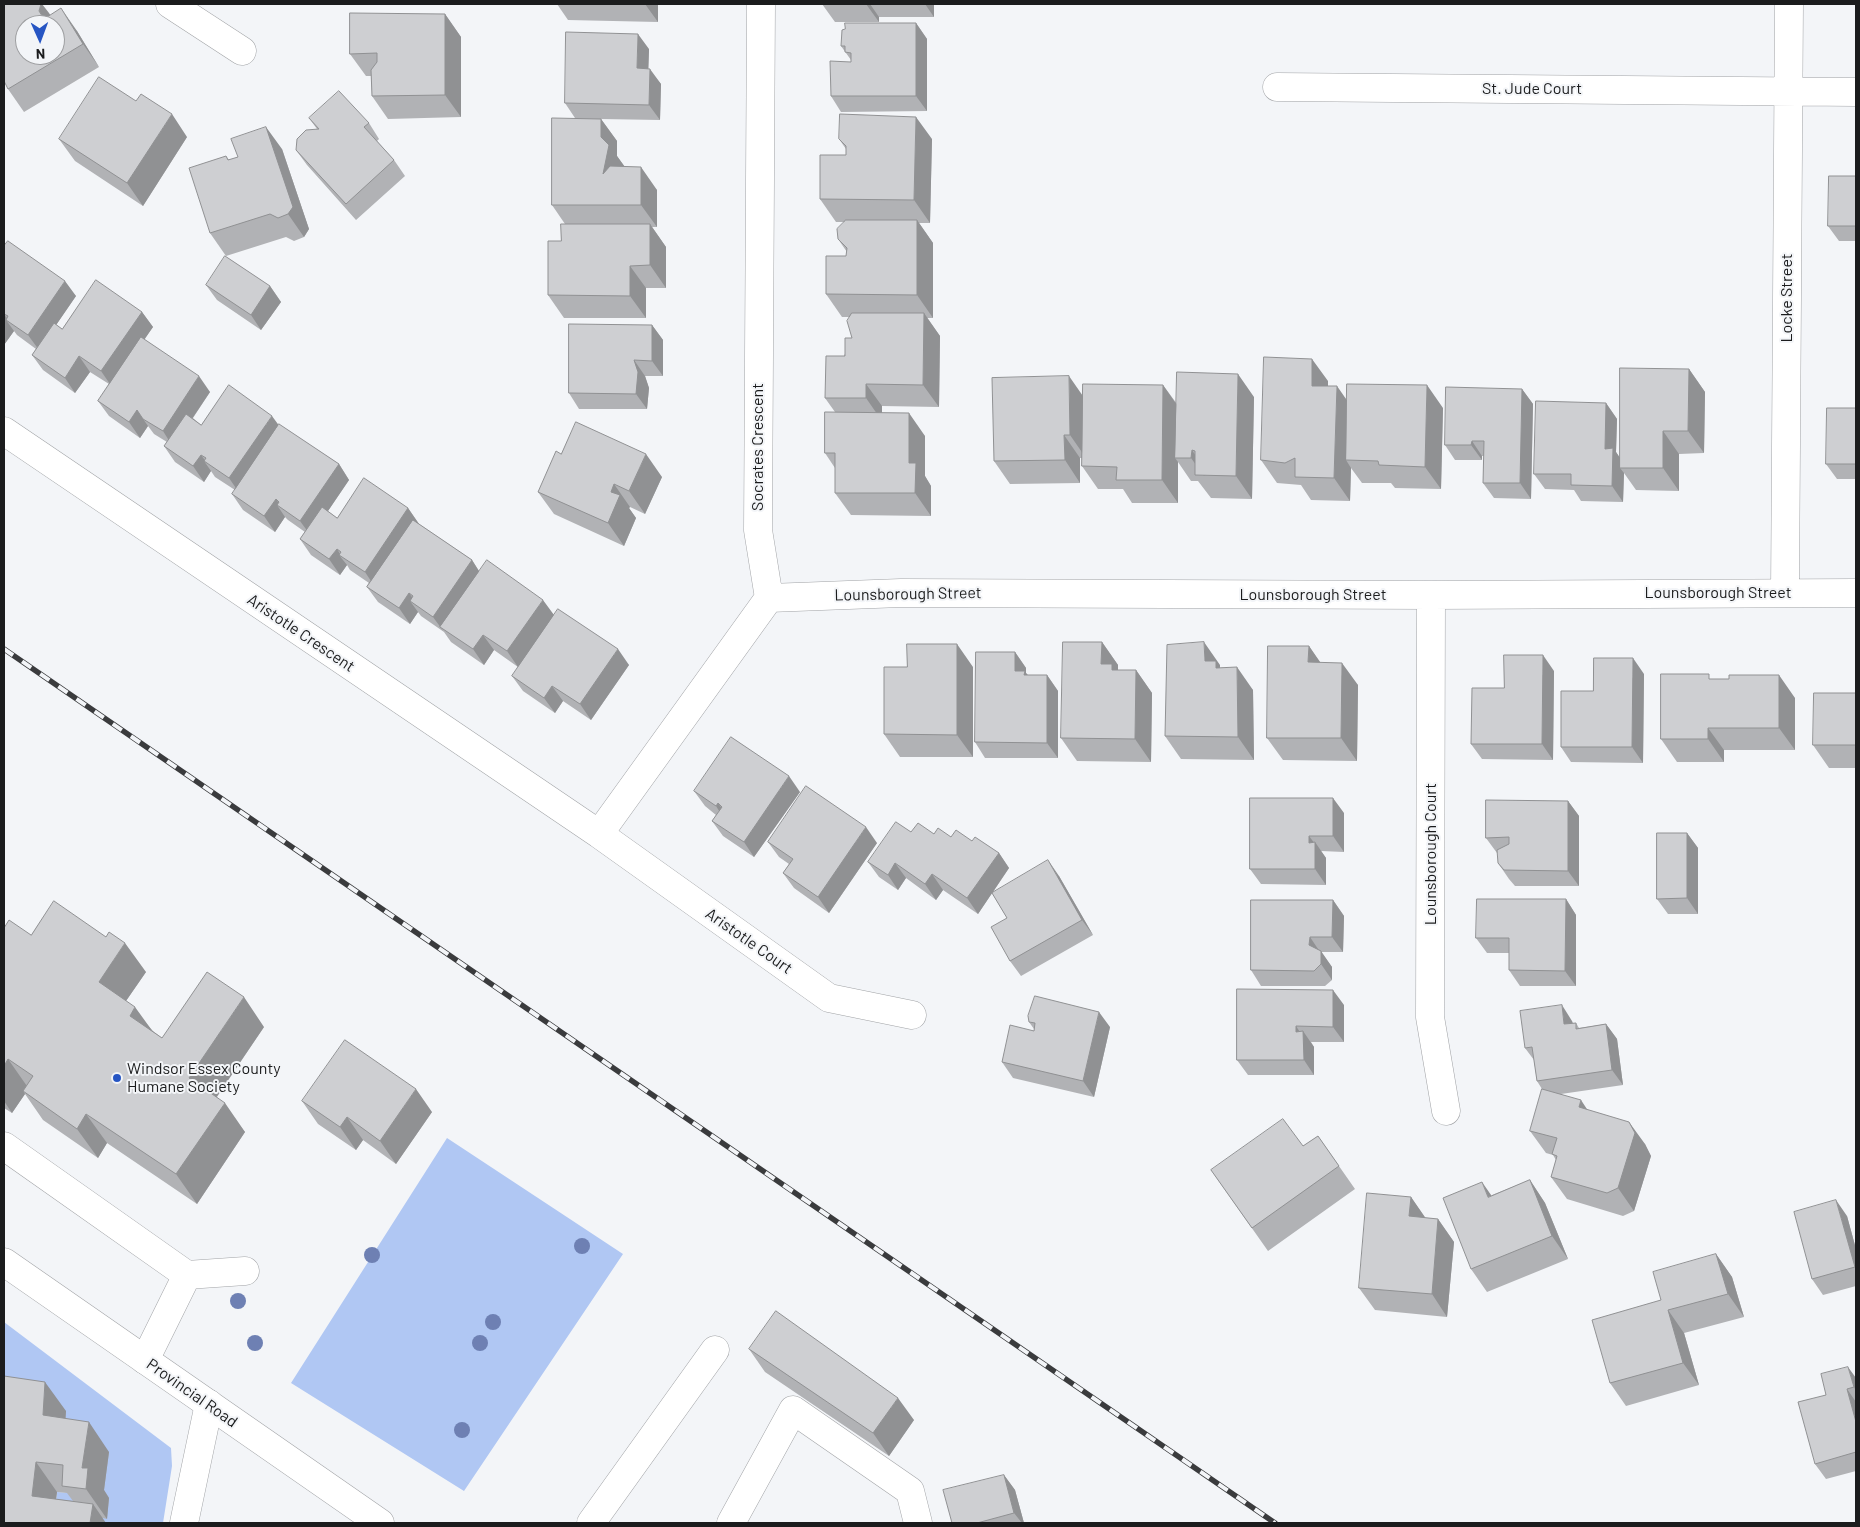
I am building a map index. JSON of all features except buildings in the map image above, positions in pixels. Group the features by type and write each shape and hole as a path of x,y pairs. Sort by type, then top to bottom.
{"street":[{"path":"170,4 242,51"},
{"name":"Socrates Crescent","path":"761,4 758,530 769,598"},
{"name":"Locke Street","path":"1784,592 1789,4"},
{"name":"St. Jude Court","path":"1277,87 1856,92"},
{"name":"Aristotle Crescent","path":"4,431 599,834"},
{"name":"Lounsborough Street","path":"769,598 900,593 1431,595 1856,593"},
{"name":"Lounsborough Court","path":"1431,595 1430,1017 1446,1111"},
{"path":"599,834 769,598"},
{"name":"Aristotle Court","path":"599,834 829,998 912,1016"},
{"path":"4,1146 187,1274 245,1271"},
{"name":"Provincial Road","path":"4,1262 380,1523"},
{"path":"145,1360 187,1274"},
{"path":"591,1523 715,1350"},
{"path":"184,1523 209,1404"},
{"path":"731,1523 793,1410 910,1491 918,1523"}],"shaded area":[{"path":"447,1138 623,1254 464,1491 291,1383"},
{"path":"4,1322 171,1448 172,1466 163,1523 53,1523 57,1492 84,1494 4,1403"}],"railway":[{"path":"4,649 1275,1523"}],"place":[{"name":"Windsor Essex County Humane Society","path":"117,1078"}]}
